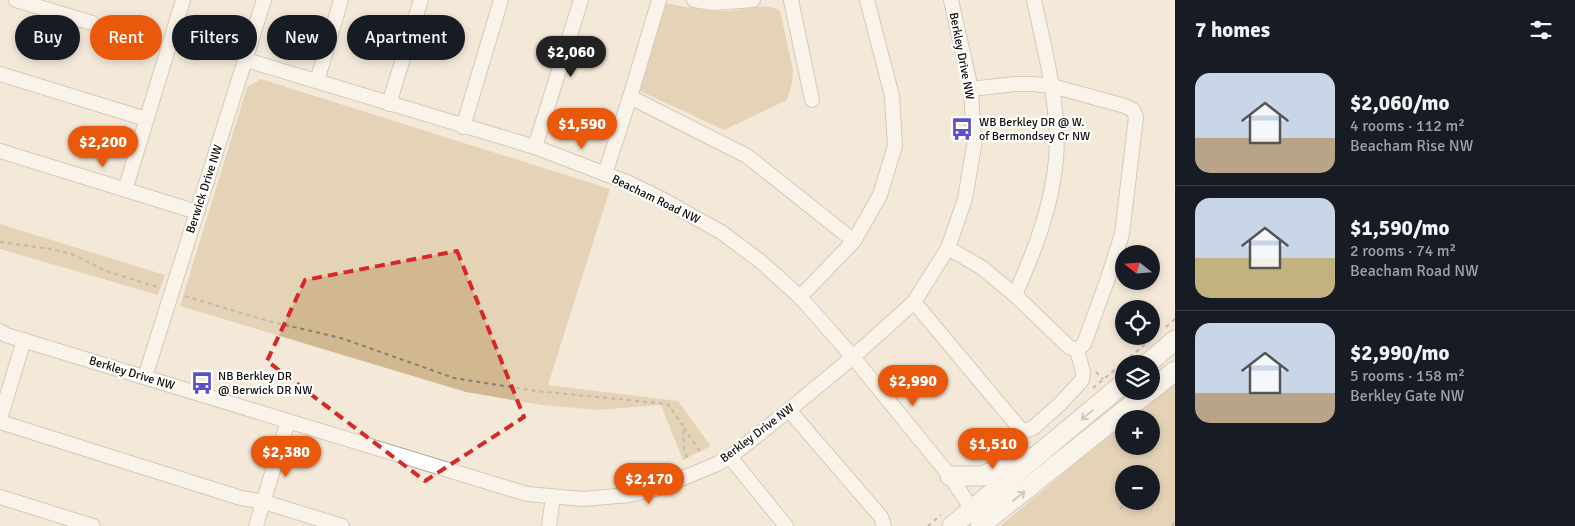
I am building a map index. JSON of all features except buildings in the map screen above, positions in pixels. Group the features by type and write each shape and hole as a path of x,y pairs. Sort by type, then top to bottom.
{"main road":[{"path":"1158,355 1175,340"},
{"path":"1160,382 1175,371"},
{"path":"978,520 1036,458 1115,391"},
{"path":"950,518 978,520 1137,400"},
{"path":"950,476 983,476 1020,458 1036,458"}],"street":[{"path":"16,0 90,23"},
{"path":"126,190 184,0"},
{"name":"Berwick Drive NW","path":"257,23 264,0"},
{"path":"317,81 341,0"},
{"path":"389,104 421,0"},
{"path":"463,126 501,0"},
{"path":"535,147 581,0"},
{"path":"605,174 659,0"},
{"path":"694,0 713,3 753,0"},
{"path":"791,0 812,100"},
{"path":"800,297 854,241 880,195 895,146 892,96 868,0"},
{"name":"Berkley Drive NW","path":"2,334 527,494 583,500 612,498 659,488 691,476 730,457 853,357 914,302 948,248 965,199 974,146 971,90 951,0"},
{"path":"1015,295 1035,250 1048,205 1056,160 1052,86 1034,0"},
{"name":"Berwick Drive NW","path":"145,377 246,60"},
{"name":"Beacham Road NW","path":"246,60 535,147 605,174 662,199 721,232 760,262 800,297 853,357 950,476 978,520"},
{"path":"0,74 146,120"},
{"path":"971,90 1015,84 1052,86 1126,106 1133,110 1136,116 1122,234 1084,344 1077,350"},
{"path":"630,97 747,156 854,241"},
{"path":"0,152 197,212"},
{"path":"948,248 981,267 1015,295 1068,347 1077,350"},
{"path":"914,302 1021,430 1033,428 1060,404 1082,380 1083,372 1077,350"},
{"path":"24,340 0,420 241,498 264,502 342,526"},
{"path":"789,410 881,516 884,526"},
{"path":"256,526 288,421"},
{"path":"730,457 781,524"},
{"path":"0,497 93,526"},
{"path":"550,526 553,498"}],"path":[{"path":"0,242 72,254 106,271 157,287"},
{"path":"185,296 268,321 341,338 454,378 536,391 668,404 701,453"},
{"path":"683,426 684,449 688,460"},
{"path":"928,526 950,518"},
{"path":"1172,526 1175,520"}],"highlighted area":[{"path":"457,251 524,417 425,481 267,361 305,280"}],"shaded area":[{"path":"665,3 711,10 734,11 768,7 780,11 793,70 792,83 787,100 724,130 640,91"},
{"path":"261,79 610,189 548,385 678,401 711,446 683,460 661,405 598,410 542,405 466,392 180,306 247,87"},
{"path":"0,224 165,275 158,295 0,249"},
{"path":"1175,381 1175,526 1000,526 1115,430 1115,455 1160,455 1160,410 1140,410 1152,400 1160,400 1160,393"}],"place":[{"name":"WB Berkley DR @ W. of Bermondsey Cr NW","path":"962,129"},
{"name":"NB Berkley DR @ Berwick DR NW","path":"202,383"}]}
